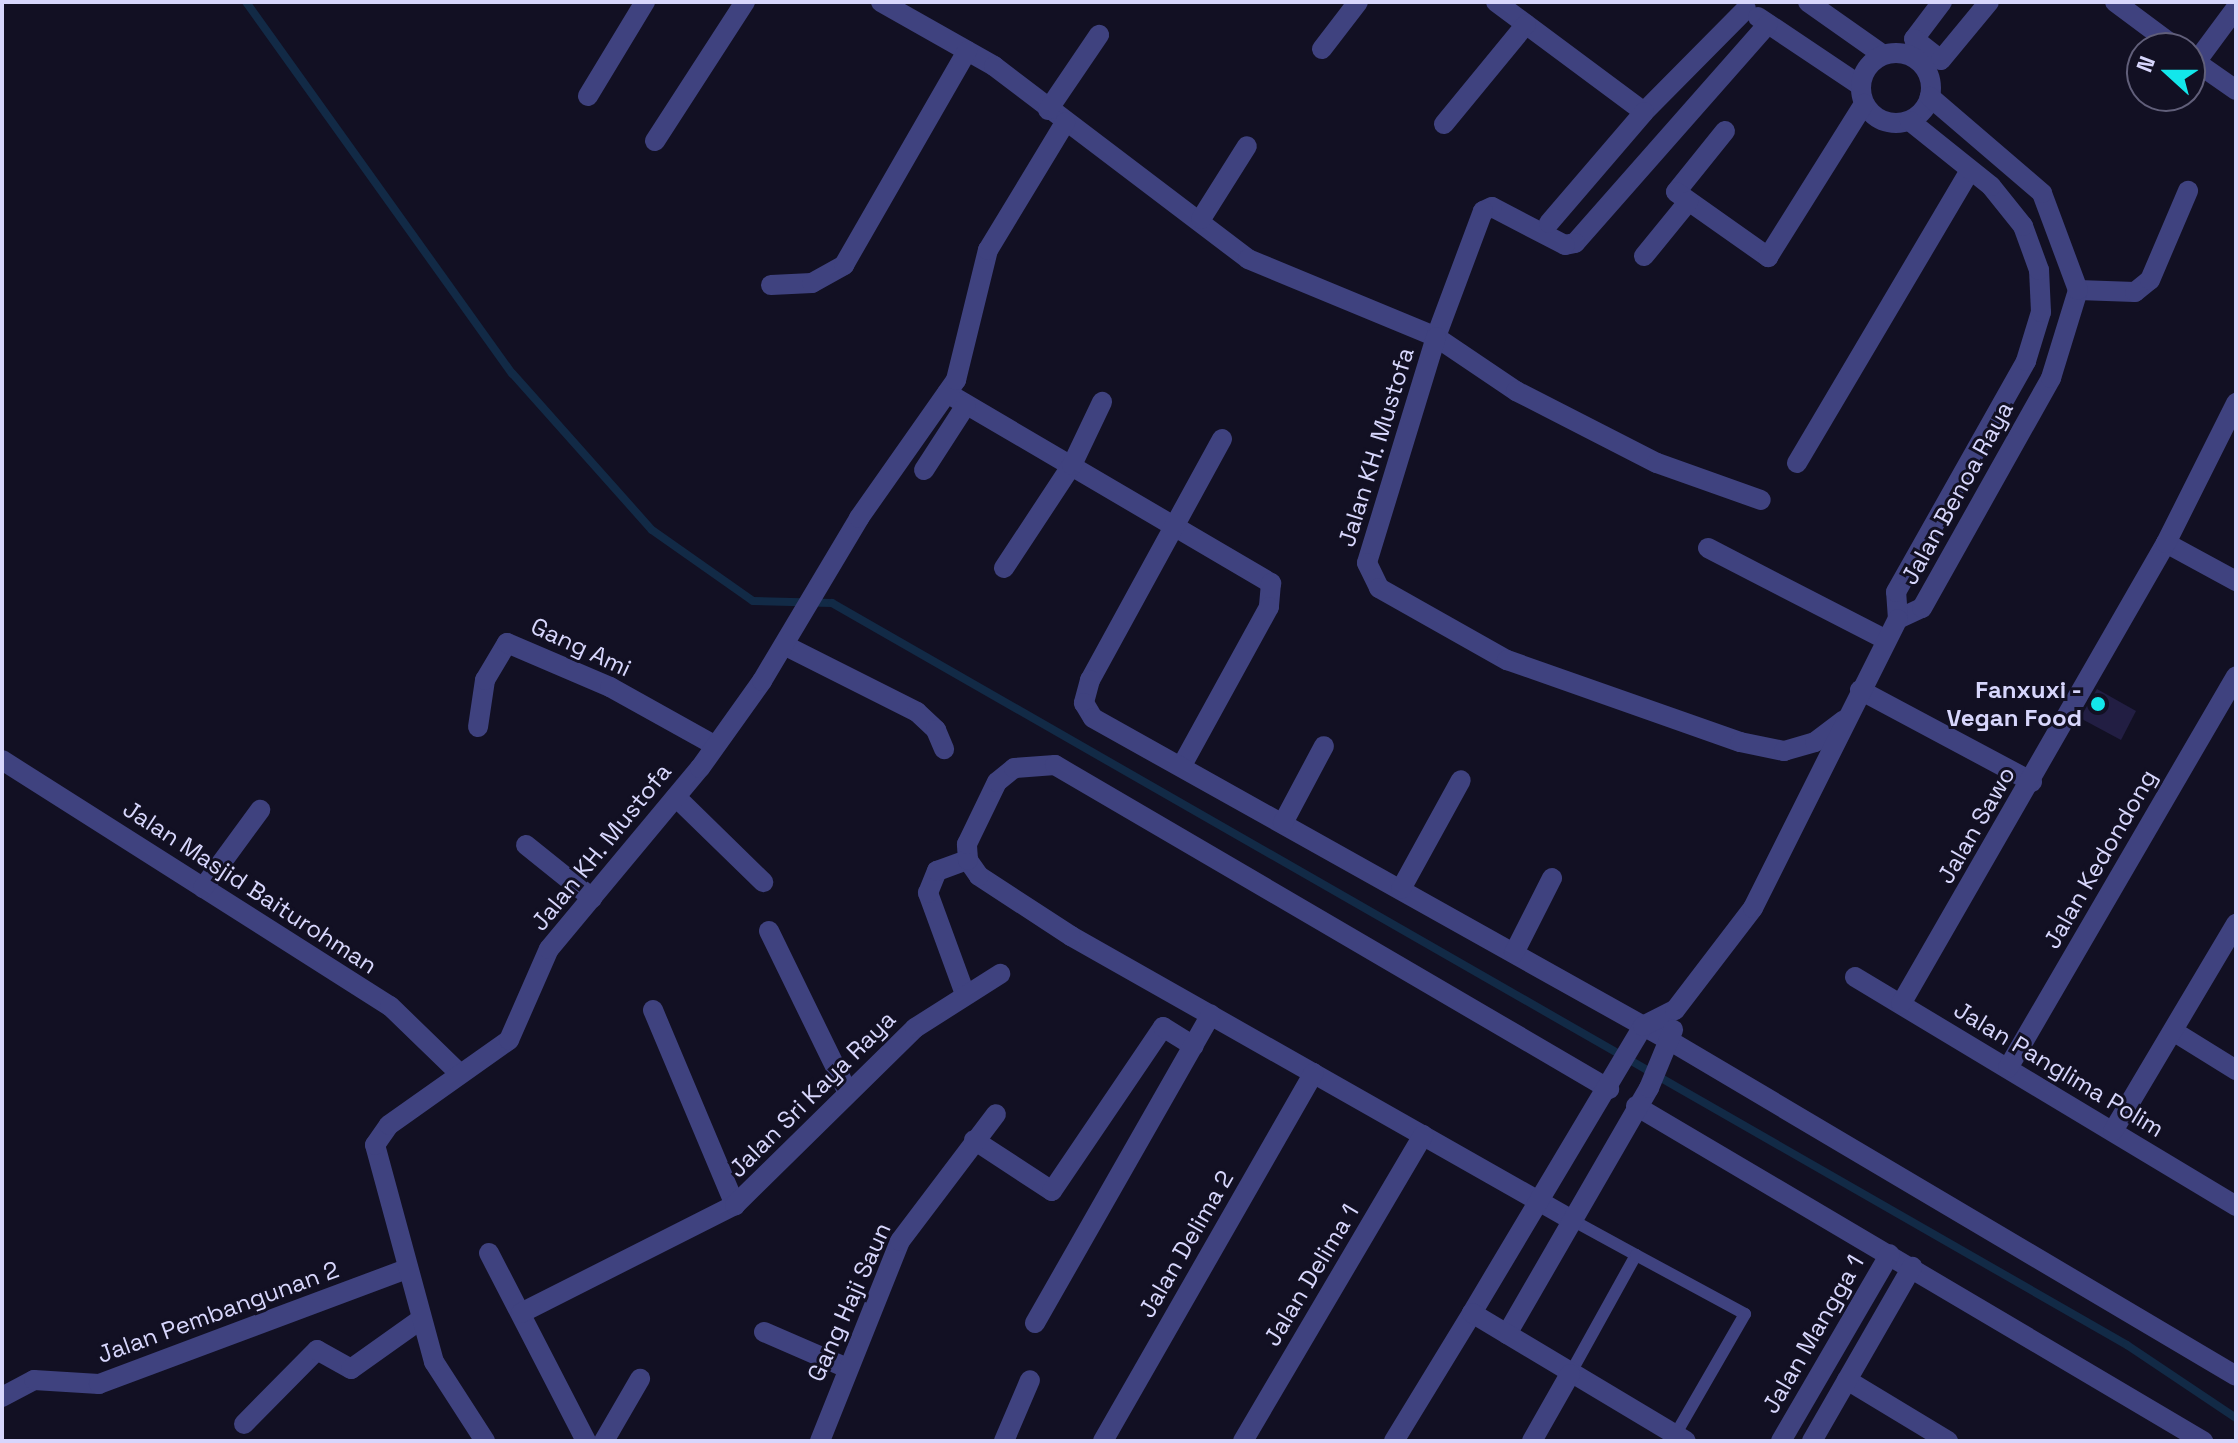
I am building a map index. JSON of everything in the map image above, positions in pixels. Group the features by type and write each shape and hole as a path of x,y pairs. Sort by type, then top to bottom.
{"street":[{"path":"588,96 645,2"},
{"path":"655,141 745,2"},
{"name":"Jalan KH. Mustofa","path":"881,2 967,51 1201,219 1248,259 1436,337 1367,563 1379,588 1507,660 1755,746 1798,747 1844,720"},
{"path":"1322,49 1358,2"},
{"path":"1496,2 1644,112"},
{"path":"1808,2 1883,55"},
{"path":"1942,2 1914,39 1941,60 1989,2"},
{"path":"2115,2 2155,32"},
{"path":"1549,223 1741,5 1862,95 1892,124 1910,121 1930,97"},
{"path":"2206,44 2236,8"},
{"path":"1444,124 1526,24"},
{"path":"1761,500 1657,463 1567,419 1436,337 1483,211 1492,207 1565,245 1575,243 1768,24"},
{"path":"1048,110 1099,35"},
{"path":"771,285 812,283 844,265 967,51"},
{"path":"1725,131 1678,188 1688,202 1768,257 1862,95 1867,67 1883,55 1898,52 1922,63 1930,97 2042,193 2078,290 2135,292 2150,280 2188,191"},
{"path":"2206,69 2236,90"},
{"name":"Jalan Benoa Raya","path":"1910,121 1970,171 2023,226 2039,270 2041,312 2026,361 1896,592 1898,619 1922,608 2051,378 2078,290"},
{"path":"1065,123 988,250 965,356 947,393 1266,578 1273,593 1182,765"},
{"path":"1201,219 1247,146"},
{"path":"1797,463 1970,171"},
{"path":"1644,256 1688,202"},
{"name":"Jalan KH. Mustofa","path":"483,1440 434,1362 406,1269 375,1145 389,1125 458,1072 509,1040 549,949 676,797 714,745 784,645 825,574 947,393"},
{"path":"1004,568 1072,465 1102,402"},
{"name":"Jalan Sawo","path":"1901,1004 2032,782 2166,543 2236,403"},
{"path":"924,470 966,405"},
{"path":"1222,439 1179,526 1090,680 1084,703 1093,718 1514,953 1640,1031 2236,1376"},
{"path":"2166,543 2236,581"},
{"path":"1708,548 1886,640"},
{"path":"1394,1441 1609,1089 1640,1031 1675,1010 1753,908 1844,720 1898,619"},
{"name":"Gang Ami","path":"478,727 485,680 507,643 610,687 714,745"},
{"path":"784,645 917,712 936,730 944,749"},
{"name":"Jalan Kedondong","path":"2008,1068 2236,676"},
{"path":"1860,690 2032,782"},
{"path":"1283,823 1324,746"},
{"name":"Jalan Masjid Baiturohman","path":"2,760 390,1006 458,1072"},
{"path":"1572,1220 1071,936 979,876 968,860 967,844 997,782 1014,768 1055,765 1609,1089"},
{"path":"1401,889 1461,780"},
{"path":"676,797 763,882"},
{"path":"203,888 260,810"},
{"path":"526,845 592,898"},
{"path":"965,994 930,914 928,893 937,871 968,860"},
{"path":"1514,953 1552,878"},
{"path":"2113,1131 2236,924"},
{"path":"769,931 847,1091"},
{"name":"Jalan Sri Kaya Raya","path":"521,1313 735,1205 847,1091 915,1028 1000,974"},
{"name":"Jalan Panglima Polim","path":"1855,977 2236,1206"},
{"path":"653,1010 735,1205"},
{"path":"1507,1334 1649,1088 1670,1047 1675,1010"},
{"path":"1035,1323 1211,1015"},
{"path":"974,1140 1052,1191 1163,1027 1194,1046"},
{"path":"2173,1031 2236,1070"},
{"name":"Jalan Delima 2","path":"1103,1441 1314,1073"},
{"path":"1636,1106 2203,1441"},
{"name":"Gang Haji Saun","path":"820,1441 845,1367 900,1241 996,1114"},
{"name":"Jalan Delima 1","path":"1243,1441 1423,1135"},
{"path":"1579,1138 1579,1155 1594,1163 1606,1159"},
{"path":"489,1253 586,1441"},
{"name":"Jalan Mangga 1","path":"1781,1441 1890,1254"},
{"path":"1812,1441 1912,1267"},
{"name":"Jalan Pembangunan 2","path":"2,1397 34,1380 99,1384 406,1269"},
{"path":"1472,1313 1678,1439"},
{"path":"244,1424 317,1350 351,1369 420,1320"},
{"path":"764,1332 845,1367"},
{"path":"1532,1441 1570,1374"},
{"path":"604,1441 640,1379"},
{"path":"1004,1441 1030,1380"},
{"path":"1847,1380 1948,1441"}],"lane":[{"path":"1572,1220 1745,1314 1678,1439"},
{"path":"1570,1374 1636,1255"}],"building":[{"path":"2097,689 2136,711 2121,740 2080,718"}],"waterway":[{"path":"246,2 512,373 652,530 753,601 832,603 2127,1345 2236,1418"}],"place":[{"name":"Fanxuxi - Vegan Food","path":"2098,704"}]}
